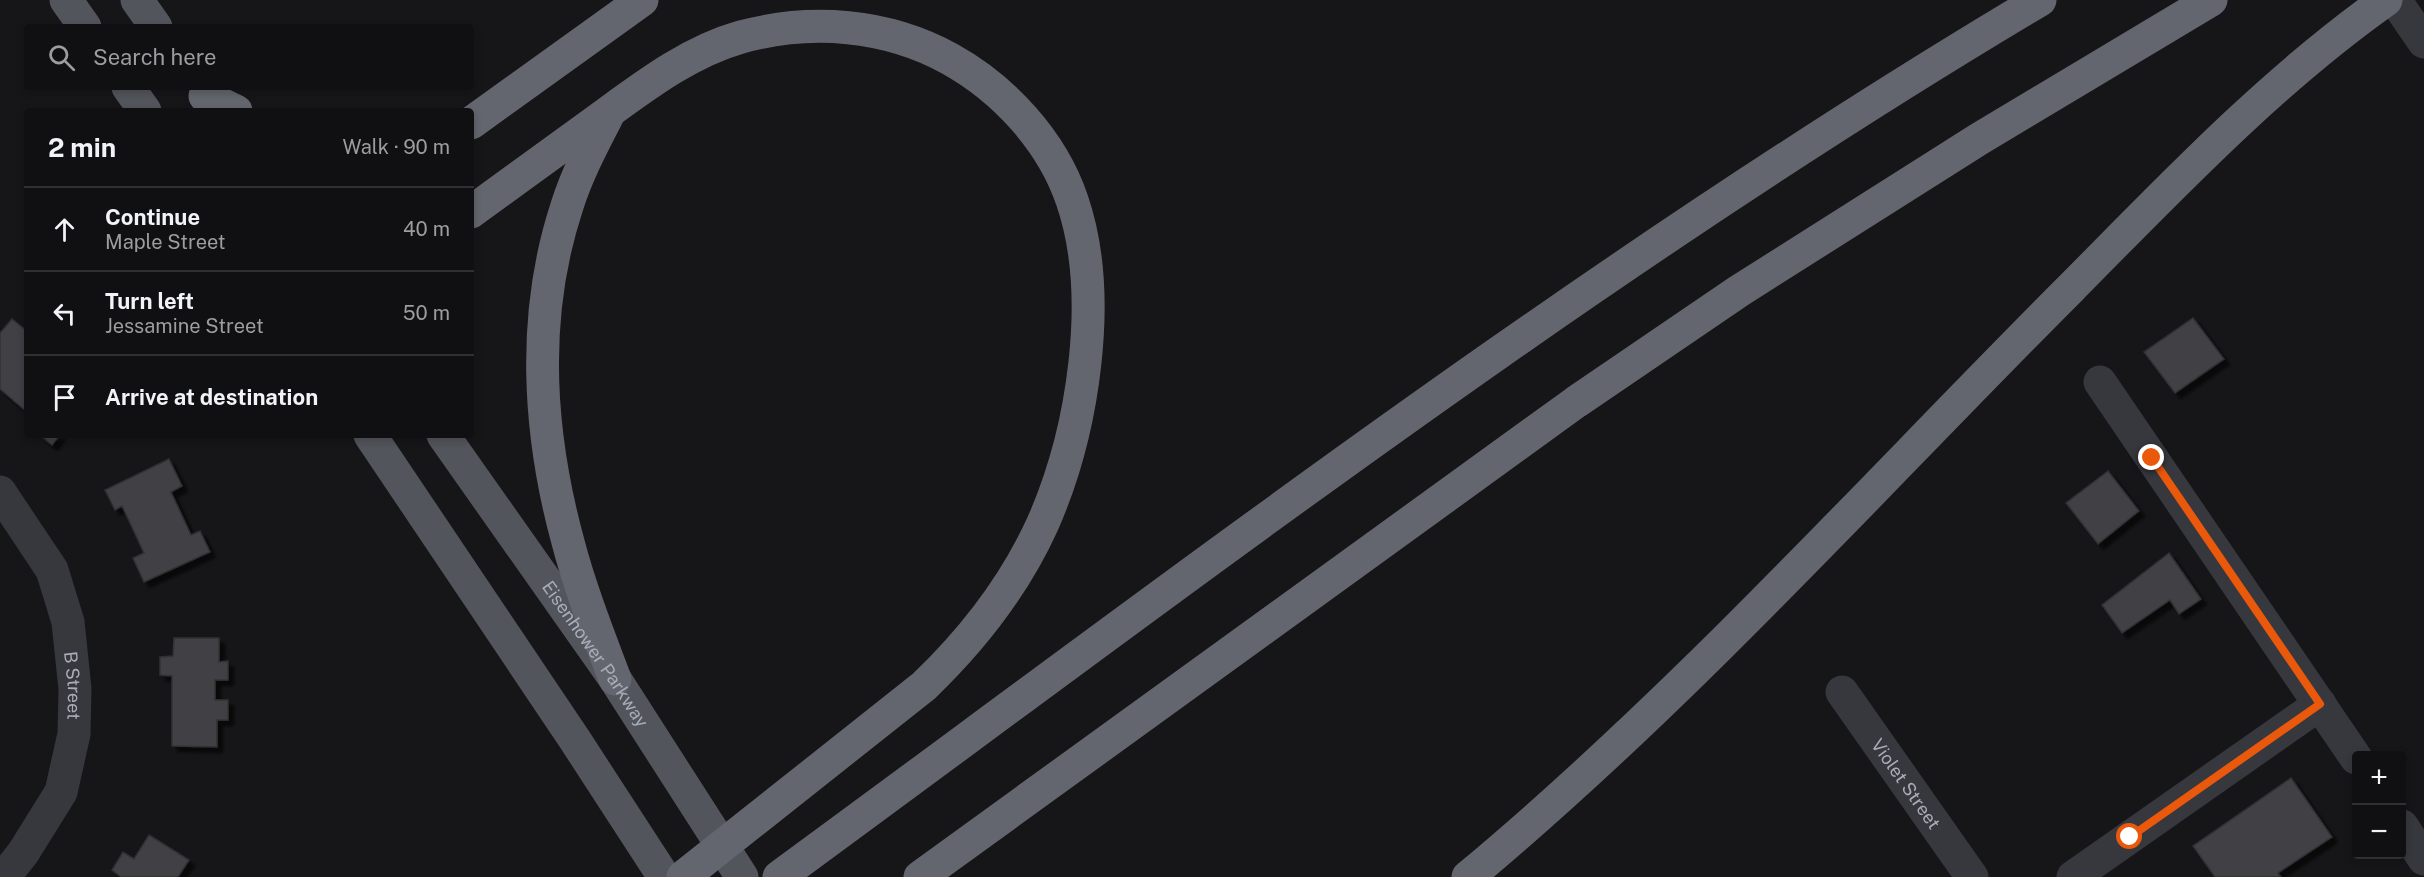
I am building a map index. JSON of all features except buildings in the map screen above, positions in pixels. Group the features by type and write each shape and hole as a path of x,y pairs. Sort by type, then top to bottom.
{"highway":[{"path":"474,121 642,0"},
{"path":"779,877 1292,500 1585,291 1914,75 2040,0"},
{"path":"920,877 1595,389 1739,291 1969,145 2211,0"},
{"path":"1468,877 1510,842 1628,734 1730,637 2019,340 2221,137 2356,21 2386,0"},
{"path":"474,210 647,84 693,56 739,38 782,28 831,25 884,33 933,49 975,73 1014,108 1050,153 1072,200 1084,248 1088,290 1086,346 1081,392 1072,436 1043,523 1017,572 986,618 955,655 924,686 683,877"},
{"path":"206,98 229,108"},
{"path":"610,112 567,204 549,280 542,360 548,444 556,490 571,553 615,679"}],"main road":[{"path":"66,0 83,24"},
{"path":"137,0 154,24"},
{"path":"130,90 143,108"},
{"path":"372,438 664,877"},
{"name":"Eisenhower Parkway","path":"445,438 615,679 742,877"}],"street":[{"path":"2395,0 2424,42"},
{"path":"2100,382 2352,752"},
{"name":"B Street","path":"0,492 52,570 68,622 75,689 74,734 61,792 23,853 4,877"},
{"name":"Violet Street","path":"1842,692 1972,877"},
{"path":"2073,877 2320,704"},
{"path":"2406,832 2424,859"}],"route":[{"path":"2130,837 2320,704 2152,458"}]}
